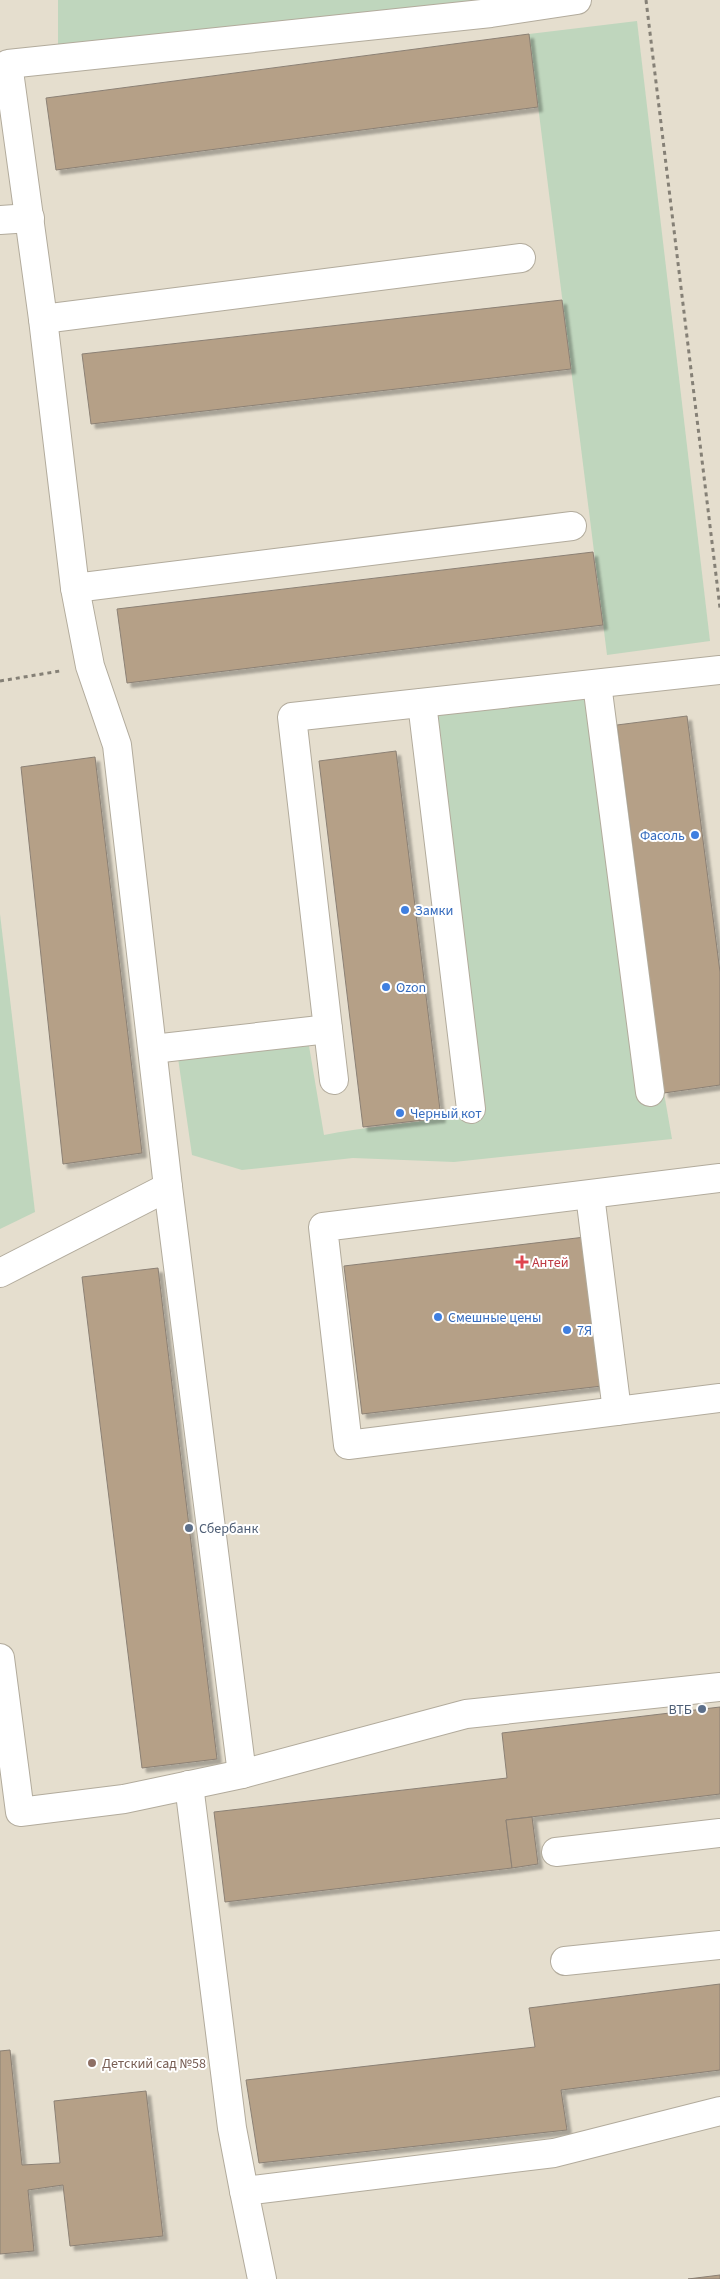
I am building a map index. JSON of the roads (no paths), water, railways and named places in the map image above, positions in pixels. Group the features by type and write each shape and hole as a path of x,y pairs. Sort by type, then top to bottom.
{"lane":[{"path":"242,1774 168,1187 117,745 90,666 74,588 43,319 8,64 490,6 577,0"},
{"path":"0,220 30,218"},
{"path":"43,319 521,258"},
{"path":"74,588 572,526"},
{"path":"334,1080 292,717 720,670"},
{"path":"597,684 650,1092"},
{"path":"422,703 471,1109"},
{"path":"153,1049 328,1029"},
{"path":"720,1178 323,1227 348,1446 720,1398"},
{"path":"0,1273 168,1187"},
{"path":"590,1194 617,1411"},
{"path":"0,1658 10,1813 124,1799 242,1774 466,1714 720,1687"},
{"path":"189,1785 232,2128 262,2279"},
{"path":"556,1852 720,1833"},
{"path":"565,1961 720,1945"},
{"path":"244,2191 554,2153 720,2111"}],"place":[{"name":"Фасоль","path":"695,835"},
{"name":"Замки","path":"405,910"},
{"name":"Ozon","path":"386,987"},
{"name":"Черный кот","path":"400,1113"},
{"name":"Антей","path":"522,1262"},
{"name":"Смешные цены","path":"438,1317"},
{"name":"7Я","path":"567,1330"},
{"name":"Сбербанк","path":"189,1528"},
{"name":"ВТБ","path":"702,1709"},
{"name":"Детский сад №58","path":"92,2063"}]}
